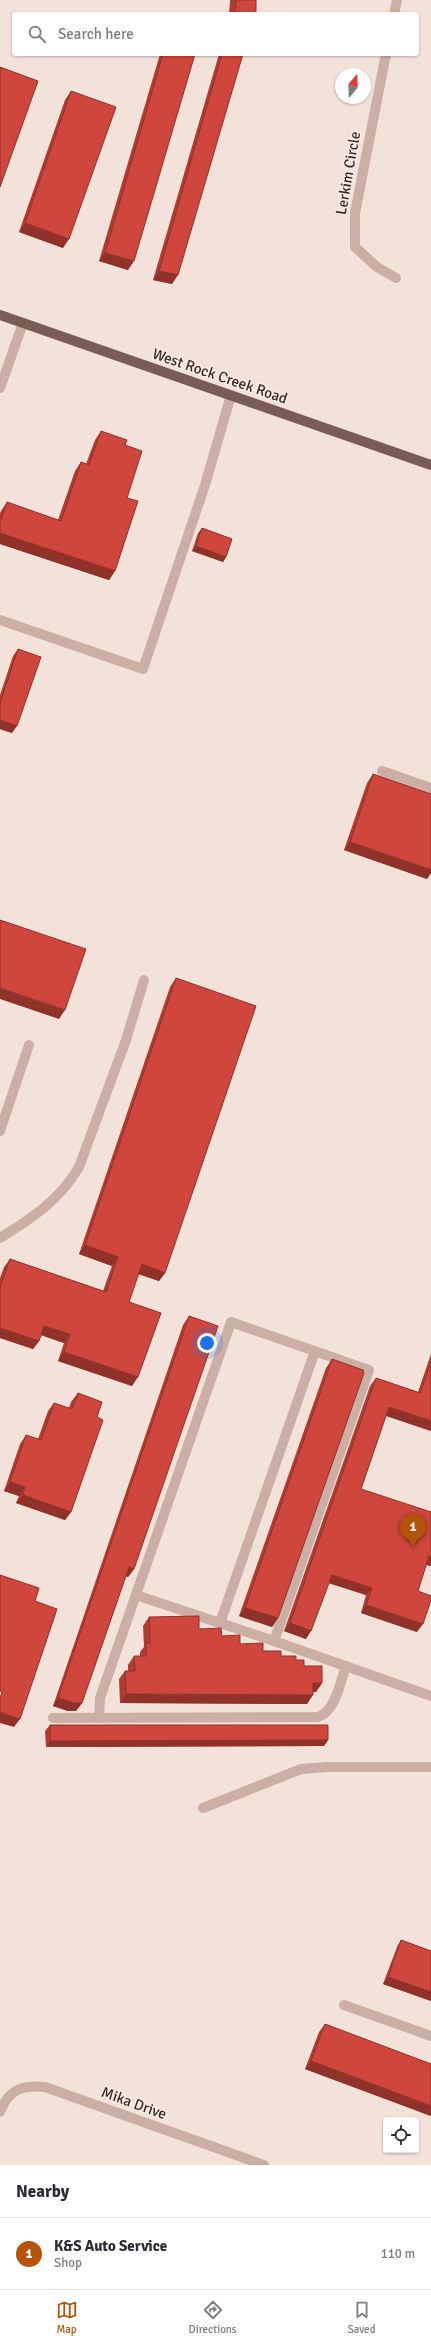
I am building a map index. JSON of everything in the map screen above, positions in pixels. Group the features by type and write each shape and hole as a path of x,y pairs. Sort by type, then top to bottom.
{"main road":[{"name":"West Rock Creek Road","path":"0,316 431,465"}],"street":[{"path":"394,12 397,0"},
{"name":"Lerkim Circle","path":"386,56 355,213 355,248 377,267 396,278"},
{"path":"0,388 23,323"},
{"path":"0,620 143,669 205,485 231,396"},
{"path":"382,771 431,788"},
{"path":"0,1238 31,1218 68,1186 79,1167 126,1040 144,980"},
{"path":"0,1131 29,1045"},
{"path":"99,1718 100,1698 231,1322 369,1370 274,1641"},
{"path":"220,1623 315,1351"},
{"path":"136,1595 431,1696"},
{"path":"53,1718 318,1717 328,1712 346,1666"},
{"path":"203,1808 301,1769 327,1767 431,1767"},
{"path":"344,2005 431,2036"},
{"name":"Mika Drive","path":"1,2110 19,2088 31,2086 45,2087 264,2165"}],"building":[{"path":"236,0 256,0 256,12 235,11"},
{"path":"162,56 194,56 134,261 105,253"},
{"path":"221,56 242,56 178,275 159,271"},
{"path":"0,67 38,81 0,187"},
{"path":"71,91 116,107 69,239 25,223"},
{"path":"101,431 127,440 125,445 142,451 127,498 138,501 115,571 0,533 0,522 7,502 61,521 81,462 89,465"},
{"path":"202,528 232,539 226,557 196,546"},
{"path":"18,649 41,657 17,726 0,720 0,703"},
{"path":"373,774 431,794 431,870 350,842"},
{"path":"0,920 86,949 65,1010 0,988"},
{"path":"176,978 256,1006 165,1273 142,1264 129,1302 161,1313 138,1377 64,1352 70,1334 44,1326 39,1341 0,1328 0,1287 10,1259 106,1292 118,1257 85,1245"},
{"path":"189,1316 218,1326 134,1569 129,1567 82,1703 74,1703 58,1698"},
{"path":"332,1359 363,1370 364,1373 278,1618 245,1608"},
{"path":"431,1362 431,1421 389,1407 361,1489 431,1512 431,1557 429,1556 418,1591 431,1596 423,1624 366,1605 372,1588 332,1575 311,1631 290,1623 376,1378 420,1393"},
{"path":"78,1393 102,1402 97,1417 103,1420 71,1512 23,1495 25,1487 10,1482 26,1435 41,1440 54,1403 72,1409"},
{"path":"0,1575 39,1588 35,1601 57,1609 20,1719 0,1712 0,1698 2,1692 0,1691"},
{"path":"199,1616 199,1629 221,1628 222,1636 240,1635 240,1644 263,1643 263,1651 281,1651 281,1656 296,1656 296,1660 304,1660 304,1666 322,1666 322,1683 313,1683 313,1695 126,1694 125,1671 135,1671 134,1656 146,1656 146,1643 150,1643 149,1617"},
{"path":"50,1725 328,1725 328,1740 50,1741"},
{"path":"401,1940 431,1951 431,1992 388,1977"},
{"path":"325,2024 431,2064 431,2106 311,2061"}],"place":[{"name":"K&S Auto Service","path":"413,1547"}]}
